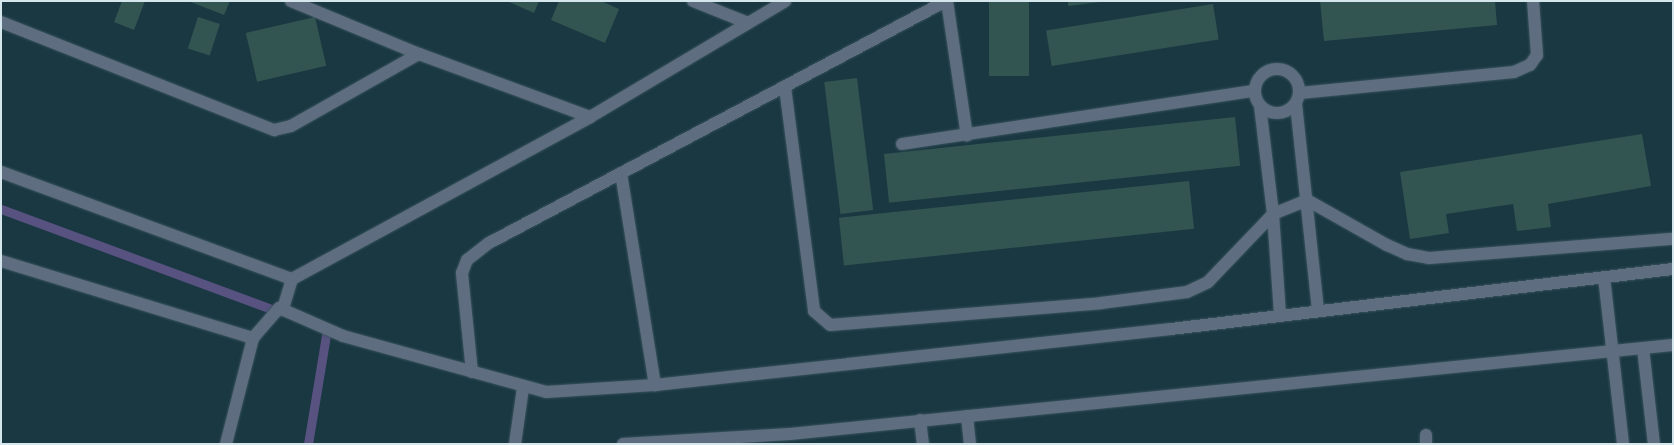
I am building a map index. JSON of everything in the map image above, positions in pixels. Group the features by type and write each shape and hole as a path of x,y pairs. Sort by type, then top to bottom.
{"street":[{"path":"291,1 419,54 590,117"},
{"path":"693,1 748,23"},
{"path":"226,444 253,338 261,326 279,308 292,279 590,117 785,1"},
{"path":"472,372 462,273 467,260 489,242 947,1 967,136"},
{"path":"1260,106 1276,114 1287,112 1298,98 1514,72 1530,65 1537,55 1533,1"},
{"path":"1,22 274,130 291,126 419,54"},
{"path":"1280,316 1273,214 1260,106 1254,92 1261,75 1282,68 1292,73 1298,82 1318,311"},
{"path":"785,87 814,310 830,325 1101,303 1187,292 1208,282 1273,214 1307,200"},
{"path":"902,144 967,136 1254,92"},
{"path":"1,172 292,279"},
{"path":"621,173 655,385"},
{"path":"1307,200 1387,245 1408,254 1429,258 1673,239"},
{"path":"1,261 253,338"},
{"path":"279,308 343,336 523,388 546,392 655,385 1280,316 1673,269"},
{"path":"1604,277 1623,444"},
{"path":"623,444 790,434 1673,345"},
{"path":"1643,348 1654,444"},
{"path":"515,444 523,388"},
{"path":"967,416 970,444"},
{"path":"920,420 924,444"}],"building":[{"path":"122,1 145,1 134,30 114,22"},
{"path":"188,1 230,1 224,15"},
{"path":"507,1 539,1 534,13"},
{"path":"559,1 601,1 619,9 605,43 551,20"},
{"path":"989,1 1029,1 1029,76 989,76"},
{"path":"1068,1 1100,1 1100,2 1068,6"},
{"path":"1320,1 1495,1 1497,25 1324,41"},
{"path":"1213,4 1219,40 1052,66 1046,30"},
{"path":"198,17 220,24 210,55 188,48"},
{"path":"315,17 326,66 257,82 246,33"},
{"path":"857,78 873,210 840,214 824,82"},
{"path":"1235,117 1240,166 889,203 884,154"},
{"path":"1642,134 1651,186 1548,204 1551,227 1517,231 1513,204 1446,214 1449,233 1410,239 1400,172"},
{"path":"1189,181 1194,229 844,266 839,218"}],"waterway":[{"path":"1,209 280,312"},
{"path":"308,444 327,329 323,327"}]}
